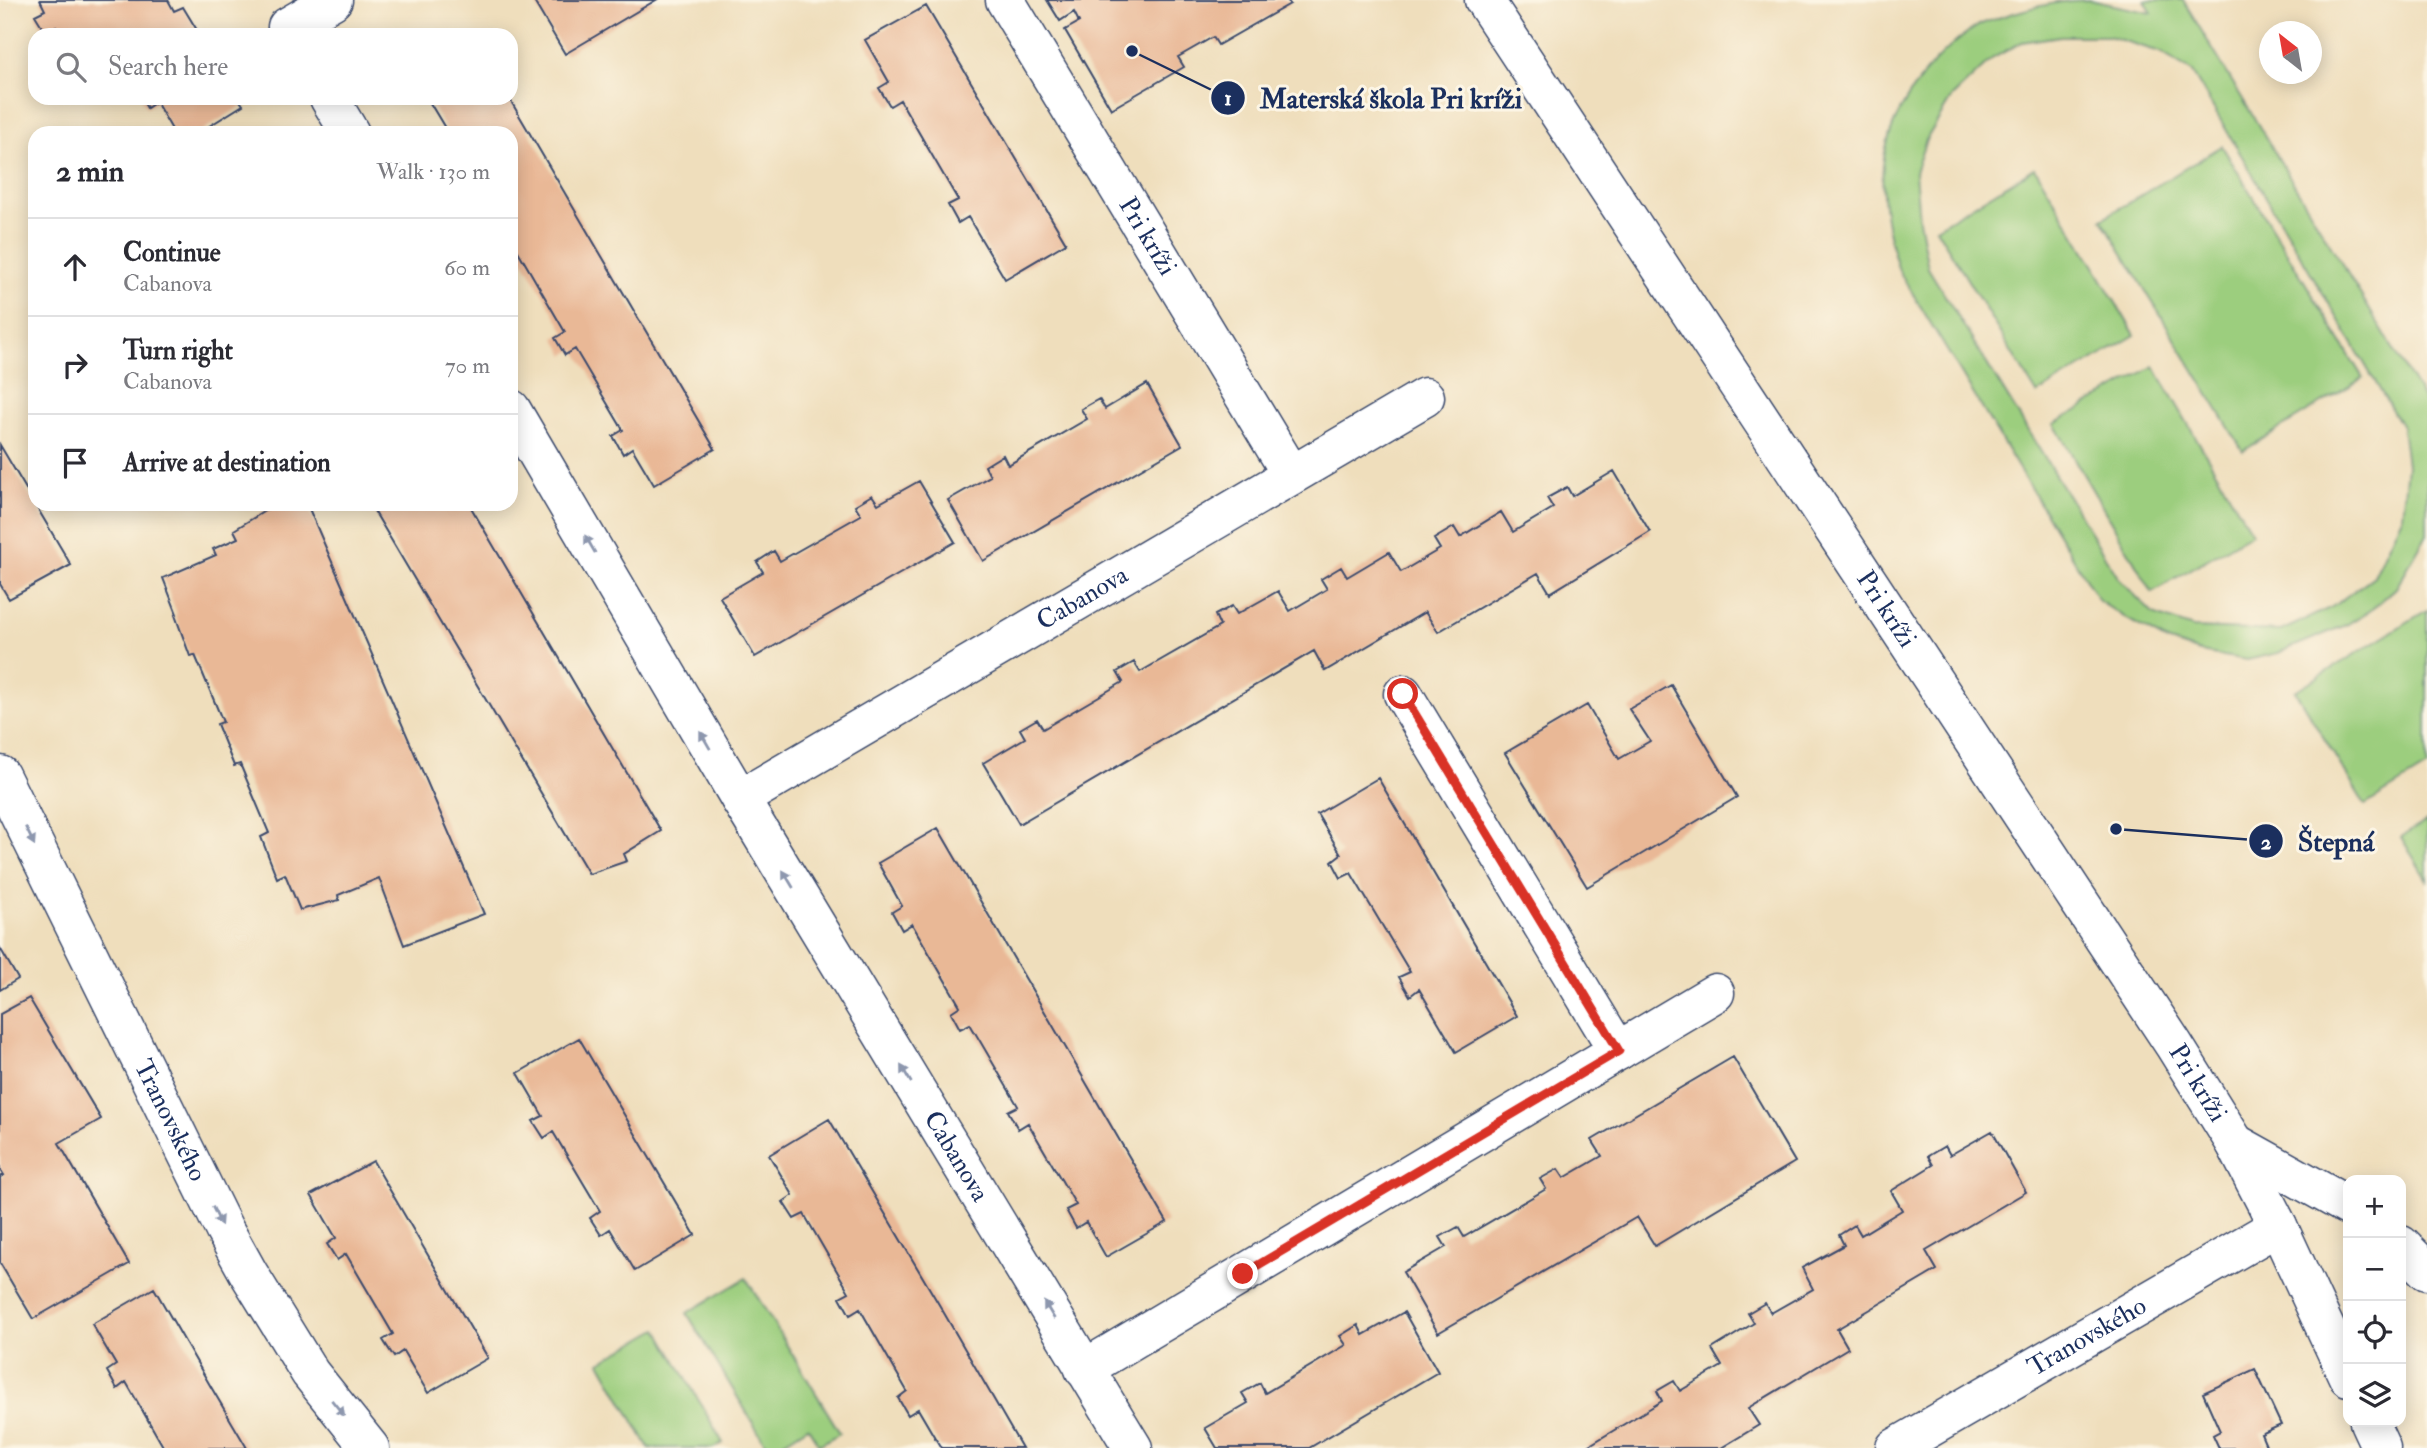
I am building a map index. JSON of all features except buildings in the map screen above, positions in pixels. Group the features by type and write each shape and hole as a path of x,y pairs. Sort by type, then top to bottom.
{"street":[{"path":"283,21 333,0"},
{"name":"Pri kríži","path":"1005,0 1291,474"},
{"name":"Pri kríži","path":"1484,0 2174,1045 2235,1143 2278,1226 2343,1366"},
{"path":"333,105 346,126"},
{"name":"Cabanova","path":"740,799 1425,397"},
{"name":"Cabanova","path":"518,421 740,799 1133,1448"},
{"path":"1403,694 1619,1051"},
{"name":"Tranovského","path":"0,775 242,1263 310,1373 370,1448"},
{"path":"1084,1369 1715,993"},
{"path":"2235,1143 2343,1203"},
{"name":"Tranovského","path":"1895,1448 2278,1226"},
{"path":"2406,1250 2427,1271"},
{"path":"2371,1427 2381,1448"}],"green space":[{"path":"2079,0 2152,13 2145,0 2183,0 2427,405 2427,534 2396,588 2372,609 2346,625 2278,653 2247,660 2200,652 2167,641 2099,601 1899,271 1895,258 1884,205 1883,165 1894,124 1915,87 1943,53 1979,25 2034,7","holes":["2060,36 2108,36 2160,52 2192,72 2402,427 2407,465 2402,517 2374,576 2332,607 2281,631 2193,628 2153,614 2119,579 1928,268 1919,220 1915,172 1926,140 1952,97 1993,58 2022,42"]},
{"path":"2222,146 2363,378 2243,451 2102,219"},
{"path":"2035,168 2135,335 2037,394 1936,228"},
{"path":"2154,366 2252,533 2152,592 2054,424"},
{"path":"2427,610 2427,767 2365,805 2295,691"},
{"path":"2427,821 2427,880 2401,837"},
{"path":"746,1278 840,1433 819,1445 808,1427 775,1448 768,1448 687,1313"},
{"path":"658,1329 723,1443 713,1448 649,1448 600,1362"}],"place":[{"name":"Materská škola Pri kríži","path":"1132,51"},
{"name":"Štepná","path":"2116,829"}],"route":[{"path":"1243,1274 1619,1051 1403,694"}]}
